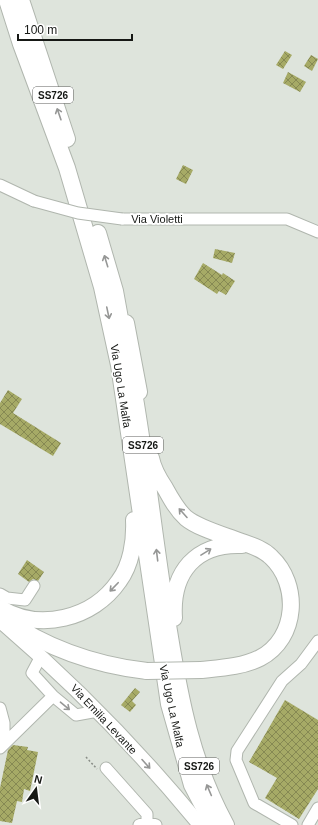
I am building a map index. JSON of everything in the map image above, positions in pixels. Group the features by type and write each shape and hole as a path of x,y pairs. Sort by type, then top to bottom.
{"highway":[{"name":"Via Ugo La Malfa","path":"6,0 66,168 102,287 119,365 131,456 169,704 177,738 192,786 213,825"},
{"name":"Via Ugo La Malfa","path":"21,0 84,191 115,291 145,452 160,579 181,704 196,758 208,790 226,825"},
{"path":"0,616 26,633 59,649 116,666 147,671 201,670 236,665 260,658 274,647 283,635 291,615 290,589 283,570 270,555 250,545 216,533 187,518 172,501 152,466 124,312 115,291"},
{"path":"0,608 20,617 59,620 77,615 93,606 119,582 127,567 132,548 134,526 128,467 131,456"},
{"path":"181,704 173,604 178,580 189,564 209,549 228,545 250,545"}],"main road":[{"name":"Via Emilia Levante","path":"0,621 41,656 98,711 200,825"}],"street":[{"name":"Via Violetti","path":"0,185 34,201 78,213 122,219 287,220 318,232"},
{"path":"0,594 7,598 25,600 34,586"},
{"path":"292,825 254,803 236,760 237,751 282,681 302,664 318,641"},
{"path":"41,656 32,673 53,696 76,716 98,711"},
{"path":"2,746 53,696"},
{"path":"0,708 4,723 2,746"},
{"path":"106,768 147,814 147,824"},
{"path":"308,825 318,808"}],"building":[{"path":"285,51 292,55 283,69 276,65"},
{"path":"311,55 318,59 312,71 304,66"},
{"path":"288,72 306,82 300,92 283,83"},
{"path":"183,165 193,170 186,184 176,179"},
{"path":"215,249 235,253 232,263 213,258"},
{"path":"203,263 235,281 226,295 219,291 217,294 194,279"},
{"path":"8,390 22,399 13,413 61,443 53,456 0,424 0,403"},
{"path":"27,560 44,572 38,581 33,579 29,582 18,574"},
{"path":"135,688 140,692 132,701 136,705 130,712 121,705"},
{"path":"285,700 318,720 318,789 299,819 265,798 277,778 249,762"},
{"path":"13,745 28,747 27,750 38,752 30,791 24,789 22,802 17,801 12,823 0,821 0,788 8,750"}]}
